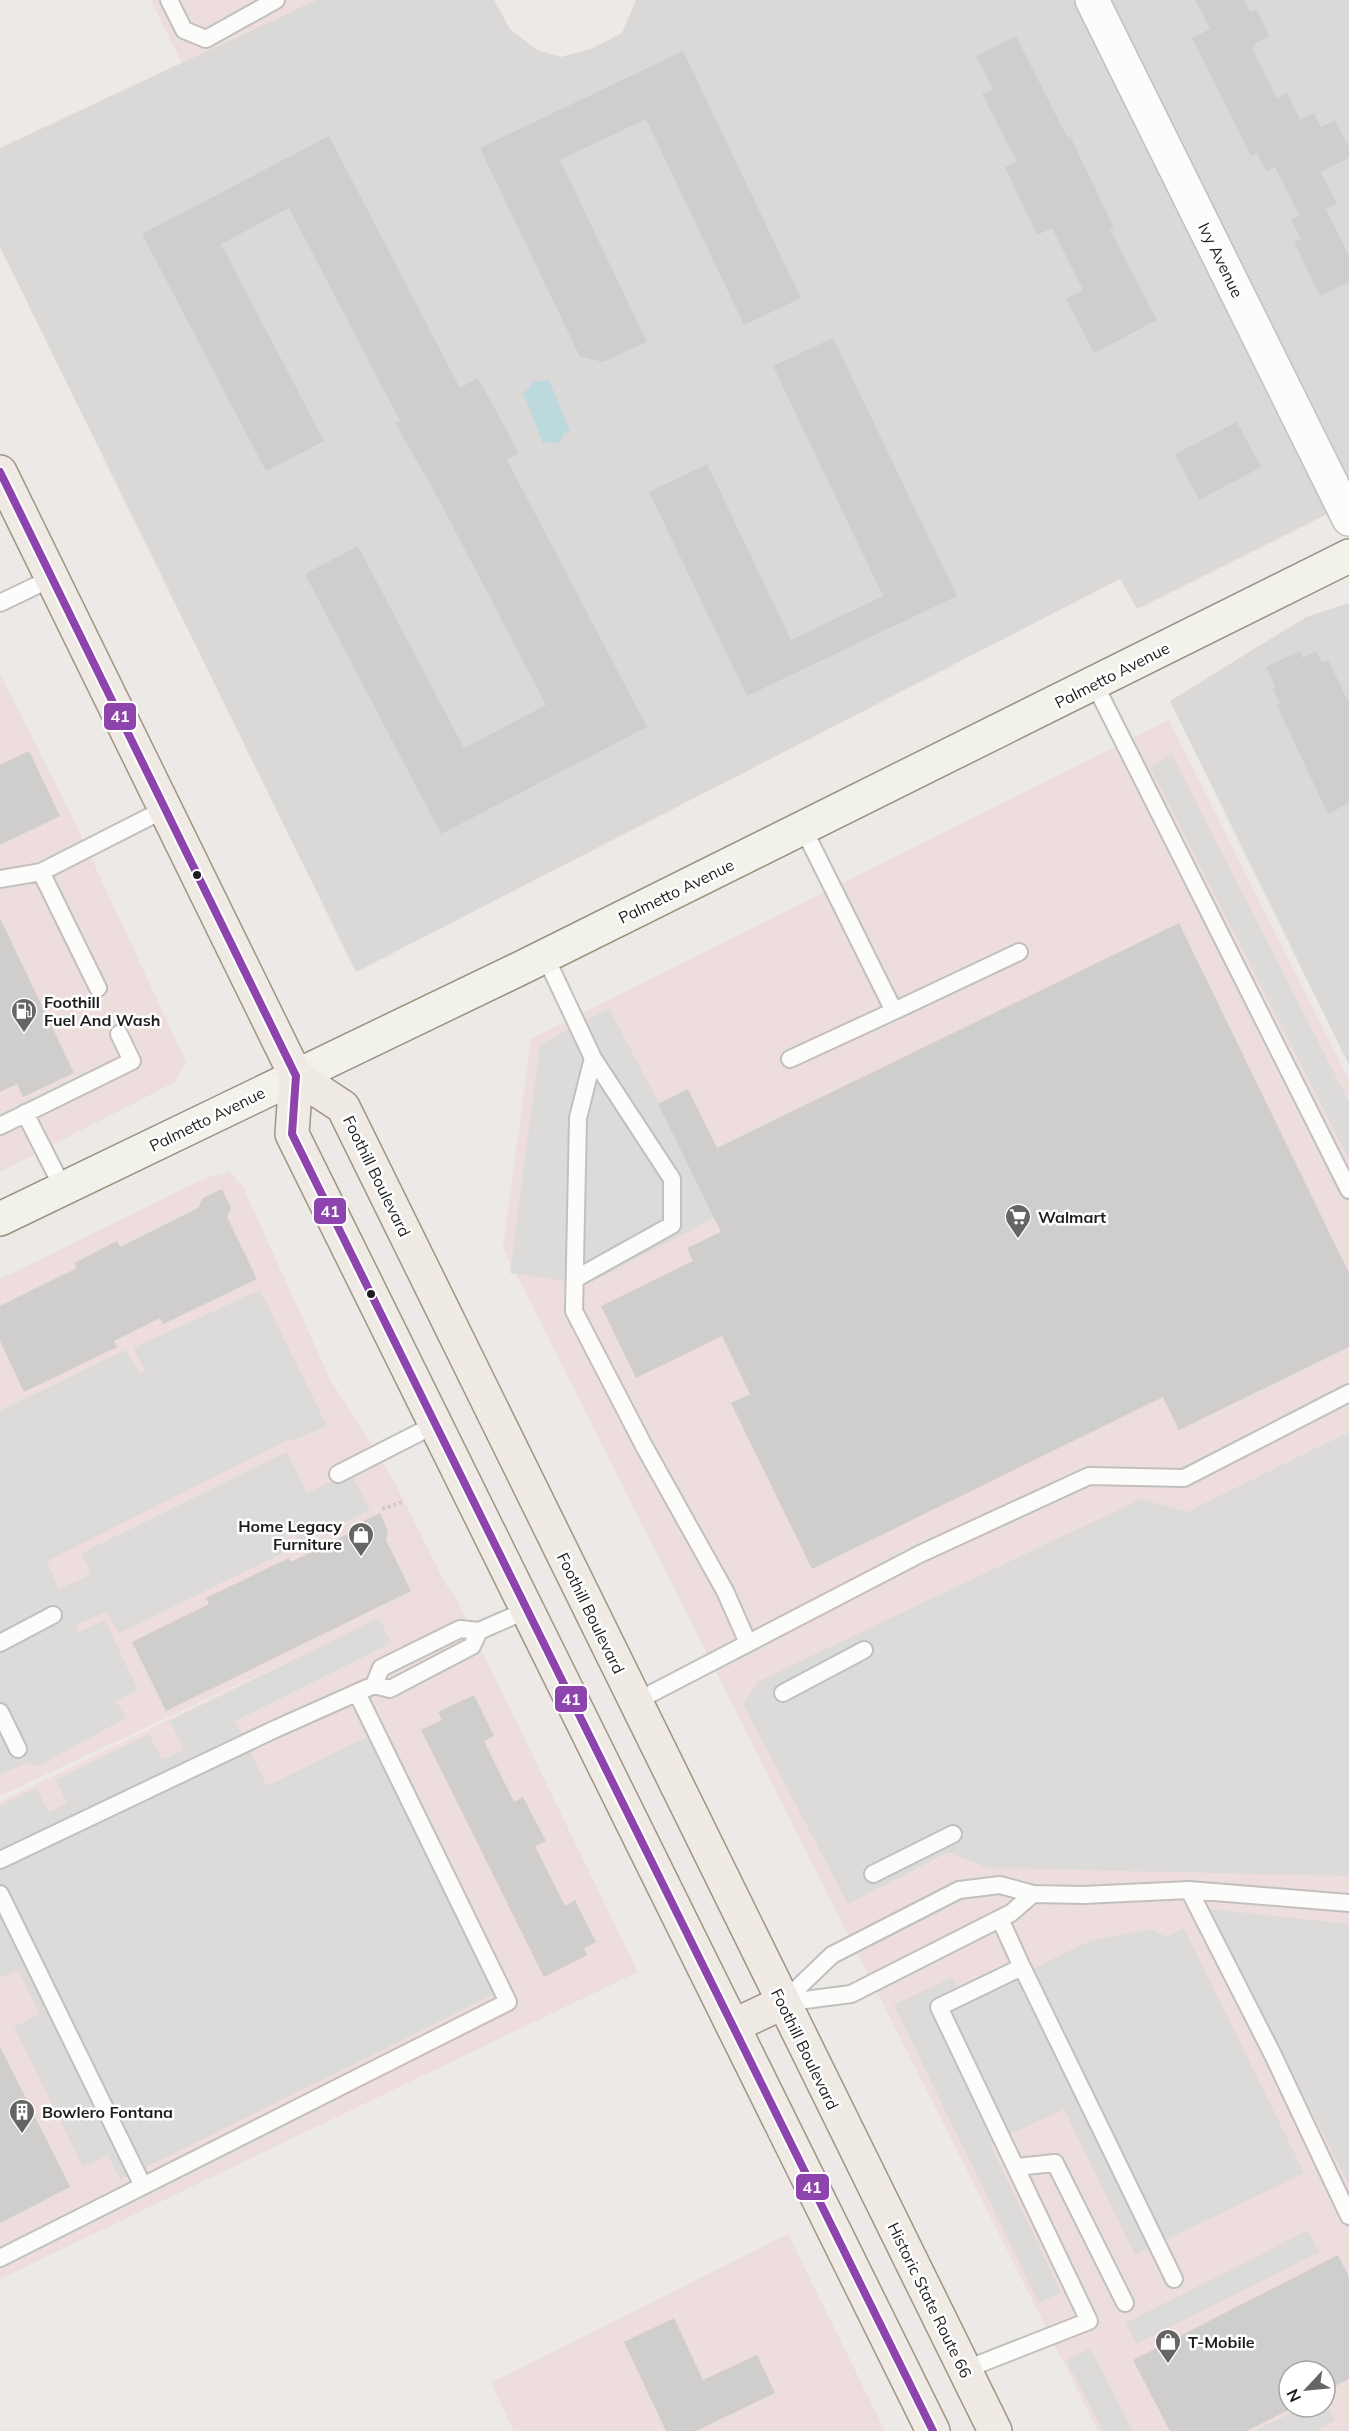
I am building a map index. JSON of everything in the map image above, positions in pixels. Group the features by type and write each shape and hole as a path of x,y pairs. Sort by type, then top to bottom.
{"main road":[{"path":"0,472 296,1076 292,1134 933,2431"},
{"name":"Foothill Boulevard","path":"296,1076 343,1107 865,2169"},
{"path":"733,2026 782,2003"},
{"name":"Historic State Route 66","path":"865,2169 995,2431"}],"street":[{"name":"Ivy Avenue","path":"1092,0 1349,519"},
{"name":"Palmetto Avenue","path":"0,1219 545,956 1349,556"}],"lane":[{"path":"169,0 184,30 206,39 276,0"},
{"path":"0,603 52,578"},
{"path":"1094,683 1349,1190"},
{"path":"0,879 41,872 165,809"},
{"path":"803,828 894,1011"},
{"path":"41,872 98,988"},
{"path":"790,1059 1019,952"},
{"path":"545,956 593,1058 672,1179 672,1225 575,1279"},
{"path":"0,1126 132,1060 120,1034"},
{"path":"593,1058 578,1118 574,1311 644,1446 725,1591 748,1643"},
{"path":"25,1113 63,1188"},
{"path":"635,1702 920,1554 1089,1476 1184,1478 1349,1393"},
{"path":"338,1474 436,1424"},
{"path":"0,1860 273,1730 374,1685 390,1689 472,1646 479,1631 527,1610"},
{"path":"0,1643 53,1615"},
{"path":"783,1693 864,1650"},
{"path":"0,2258 508,2002 357,1693"},
{"path":"0,1712 18,1749"},
{"path":"873,1874 953,1834"},
{"path":"782,2003 832,1955 959,1890 1000,1885 1033,1894 1083,1895 1189,1890 1349,1903"},
{"path":"1189,1890 1272,2053 1349,2216"},
{"path":"0,1894 143,2186"},
{"path":"782,2003 851,1994 1011,1913 1033,1894"},
{"path":"1000,1919 1174,2278"},
{"path":"964,2370 1089,2321 939,2007 1022,1967"},
{"path":"1016,2168 1055,2163 1125,2303"}],"path":[{"path":"382,1509 402,1502"}],"shaded area":[{"path":"151,0 316,0 182,63"},
{"path":"316,0 494,0 510,29 537,50 561,57 593,48 622,33 636,0 1349,0 1349,503 1137,609 1120,579 356,972 0,247 0,148"},
{"path":"1349,603 1349,1065 1170,701 1306,617"},
{"path":"0,674 75,823 186,1062 175,1082 0,1172"},
{"path":"1169,720 1349,1080 1349,2431 1098,2431 503,1248 531,1039"},
{"path":"1171,753 1349,1102 1349,1159 1150,767"},
{"path":"609,1008 718,1216 588,1284 510,1273 540,1045"},
{"path":"229,1172 242,1185 330,1379 393,1479 446,1585 456,1598 638,1972 0,2279 0,1802 320,1646 0,1796 0,1279 206,1178"},
{"path":"260,1290 327,1426 294,1440 286,1441 47,1561 59,1589 91,1575 82,1553 287,1452 307,1493 350,1472 370,1510 300,1544 289,1523 280,1526 291,1549 119,1633 106,1612 76,1625 79,1632 105,1620 138,1690 116,1701 126,1718 38,1766 26,1763 0,1775 0,1411 125,1350 140,1373 145,1370 133,1348"},
{"path":"1349,1432 1349,1876 988,1868 948,1852 848,1904 743,1704 759,1681 1141,1499 1187,1512"},
{"path":"379,1618 391,1643 235,1721 267,1786 369,1736 497,1993 120,2180 108,2155 83,2167 14,2027 40,2014 18,1970 0,1978 0,1806 36,1788 49,1812 67,1803 56,1780 149,1734 162,1760 184,1750 170,1721"},
{"path":"1210,1909 1349,1924 1349,2185"},
{"path":"1184,1928 1304,2173 1135,2255 1064,2109 990,2144 1061,2292 1039,2303 894,2005 952,1977 965,2002 1092,1940 1152,1929 1166,1937"},
{"path":"1308,2230 1319,2252 1136,2344 1126,2323"},
{"path":"788,2234 885,2431 514,2431 491,2383"},
{"path":"1090,2348 1133,2431 1103,2431 1066,2360"},
{"path":"1278,2419 1335,2420 1321,2428 1322,2431 1254,2431"}],"water":[{"path":"540,380 542,382 549,380 570,432 563,434 561,442 555,444 550,441 543,444 523,392 529,389 532,382"}],"building":[{"path":"1195,0 1244,0 1250,12 1256,9 1270,36 1255,43 1256,46 1252,48 1277,98 1287,93 1300,120 1314,113 1321,127 1335,120 1349,147 1349,158 1321,172 1337,204 1326,209 1349,256 1349,282 1320,296 1294,242 1301,239 1291,219 1299,215 1275,167 1267,172 1257,153 1251,156 1192,38 1210,29"},
{"path":"1016,36 1067,137 1070,136 1114,228 1110,230 1157,320 1094,353 1066,299 1083,290 1052,228 1037,235 1005,167 1017,162 982,94 993,89 976,56"},
{"path":"683,51 801,298 744,325 646,119 560,160 647,342 603,362 580,357 480,148"},
{"path":"329,136 460,388 478,378 519,453 507,460 647,727 441,834 305,574 358,546 464,748 546,705 438,498 395,423 400,421 289,208 221,244 324,441 266,471 142,234"},
{"path":"833,338 957,596 747,696 649,492 707,464 791,640 883,596 773,366"},
{"path":"1237,422 1261,467 1199,500 1175,454"},
{"path":"1300,651 1303,658 1316,651 1322,663 1328,660 1349,703 1349,803 1328,814 1276,704 1280,703 1266,667"},
{"path":"29,751 60,816 0,845 0,765"},
{"path":"0,918 74,1073 23,1097 17,1084 0,1092"},
{"name":"Walmart","path":"1179,923 1349,1273 1349,1347 1179,1430 1163,1397 812,1569 731,1403 750,1394 722,1336 636,1378 601,1306 693,1261 687,1248 721,1232 658,1104 688,1089 717,1148"},
{"path":"222,1189 231,1208 227,1217 257,1279 163,1324 160,1318 114,1341 117,1347 24,1392 0,1341 0,1306 77,1268 74,1263 117,1241 120,1247 198,1208 203,1198"},
{"path":"380,1513 388,1531 386,1540 411,1591 166,1711 132,1642 209,1604 206,1598 289,1558 291,1562 356,1530 359,1523"},
{"path":"474,1695 494,1736 484,1741 514,1802 523,1797 546,1841 535,1846 565,1906 575,1900 596,1942 584,1948 587,1955 544,1977 421,1730 442,1720 438,1712"},
{"name":"Bowlero Fontana","path":"0,2047 70,2187 0,2223"},
{"path":"1338,2255 1349,2277 1349,2379 1337,2385 1337,2359 1277,2359 1277,2416 1247,2431 1170,2431 1133,2360"},
{"path":"674,2318 703,2380 757,2355 775,2393 696,2431 666,2431 624,2342"}],"transit line":[{"name":"41","path":"0,472 296,1076 292,1134 933,2431"}],"place":[{"name":"Foothill Fuel And Wash","path":"24,1034"},
{"name":"Walmart","path":"1018,1240"},
{"name":"Home Legacy Furniture","path":"361,1558"},
{"name":"Bowlero Fontana","path":"22,2135"},
{"name":"T-Mobile","path":"1168,2365"}]}
